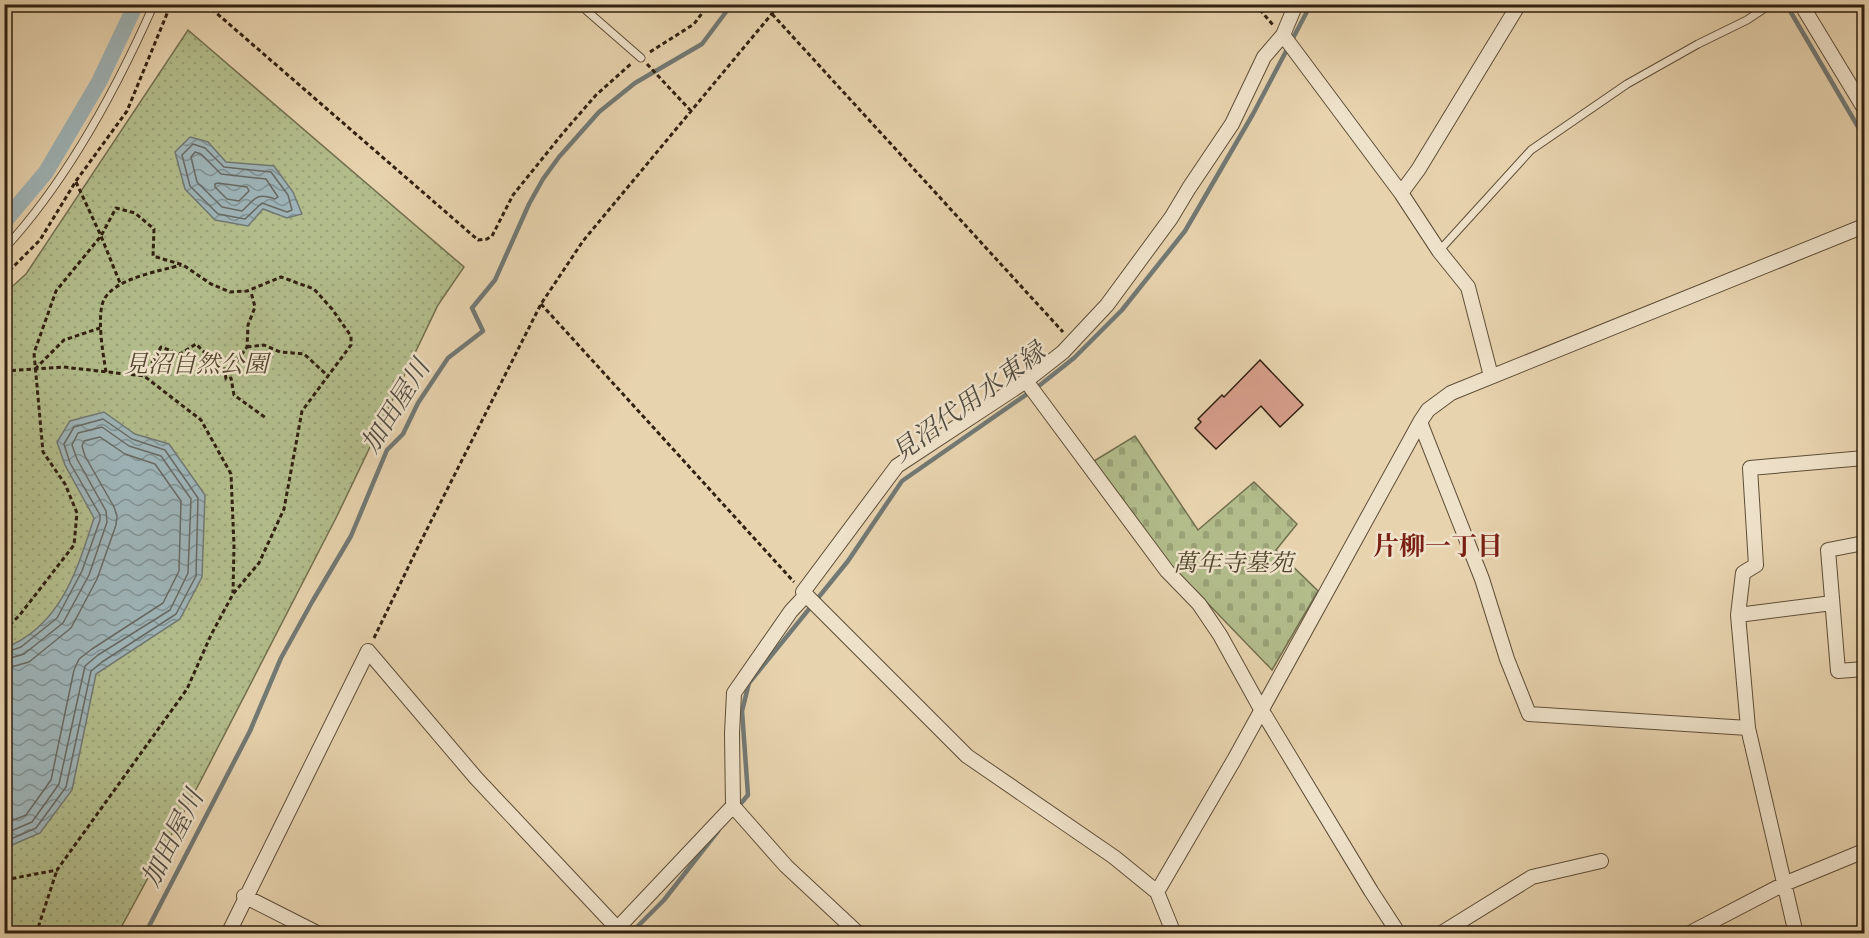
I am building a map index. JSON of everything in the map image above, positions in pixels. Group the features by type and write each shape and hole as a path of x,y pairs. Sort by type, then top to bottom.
{"street":[{"path":"803,592 897,466 1026,381 1063,352 1107,305 1172,218 1189,188 1232,124 1264,57 1283,35 1296,4"},
{"path":"1401,193 1418,170 1519,4"},
{"path":"1801,4 1864,108"},
{"path":"1283,35 1401,193 1439,251 1468,287 1491,376"},
{"path":"1157,892 1199,821 1428,410 1451,393 1491,376 1864,226"},
{"path":"1026,381 1167,571 1199,604 1220,635 1261,709 1371,891 1399,933"},
{"path":"1420,422 1482,579 1529,714 1748,728"},
{"path":"1796,933 1748,728 1738,615 1743,573 1756,565 1750,468 1864,459"},
{"path":"1864,543 1828,550 1838,671 1864,669"},
{"path":"859,933 786,866 733,806 734,693 791,611 806,595 967,756 1114,857 1157,892 1174,933"},
{"path":"1738,615 1832,603"},
{"path":"228,933 244,896 368,651 476,778 615,931 733,806"},
{"path":"1688,933 1784,884 1864,851"},
{"path":"1440,933 1532,877 1601,861"},
{"path":"244,896 320,933"}],"lane":[{"path":"4,249 79,149 130,57 154,4"},
{"path":"579,4 641,58"},
{"path":"1439,251 1531,150 1627,84 1698,44 1747,20 1771,4"}],"path":[{"path":"4,276 40,240 76,181 127,111 171,4"},
{"path":"206,4 478,240 492,236 513,195 596,95 634,61 694,24 709,4"},
{"path":"368,651 417,547 541,304 583,241 780,4"},
{"path":"1255,4 1283,35"},
{"path":"772,14 1072,342"},
{"path":"647,64 691,111"},
{"path":"76,181 120,283"},
{"path":"4,630 19,616 74,545 76,513 65,484 43,452 34,353 56,291 101,236 116,208 135,213 154,229 153,256 183,265 211,284 230,292 247,291 281,277 314,289 351,336 351,345 302,411 284,509 259,563 233,594 211,635 187,689 57,870 36,933"},
{"path":"106,372 100,328 103,301 120,283 183,265"},
{"path":"144,376 161,347 180,354 196,344 211,359 237,361 247,347 248,325 255,307 251,292"},
{"path":"541,304 803,592"},
{"path":"35,369 64,340 100,328"},
{"path":"247,347 264,345 280,352 304,354 327,375"},
{"path":"223,360 226,379 231,378 234,395 266,418"},
{"path":"4,371 63,367 144,376 201,420 231,474 233,594"},
{"path":"4,880 57,870"},
{"path":"4,929 8,933"}],"green space":[{"name":"見沼自然公園","path":"188,30 464,267 438,305 337,516 200,782 118,933 5,934 5,293 26,274"},
{"name":"萬年寺墓苑","path":"1135,436 1198,530 1254,482 1297,524 1276,550 1318,591 1272,670 1165,559 1094,461"}],"water":[{"path":"190,137 208,142 226,162 274,166 293,192 302,214 287,218 263,209 248,226 215,220 185,189 175,152"},
{"path":"104,412 135,434 169,444 205,495 202,577 180,619 96,674 72,790 40,833 5,848 5,648 40,626 53,611 64,594 81,557 94,518 65,465 57,442 70,421"}],"building":[{"path":"1260,360 1303,405 1280,427 1261,406 1216,449 1195,428 1201,422 1198,419 1222,395 1224,397"}],"waterway":[{"name":"見沼代用水東縁","path":"4,222 46,172 99,82 136,4"},
{"name":"加田屋川","path":"145,934 250,731 281,658 351,536 387,450 403,434 418,403 448,358 483,331 472,308 495,280 529,204 543,179 559,157 599,112 635,83 702,44 732,4"},
{"name":"見沼代用水東縁","path":"737,808 748,795 742,711 749,683 848,561 902,481 1040,385 1074,358 1122,310 1185,231 1253,114 1311,4"},
{"name":"見沼代用水東縁","path":"1786,4 1864,137"},
{"name":"見沼代用水東縁","path":"630,934 664,900 718,831"}],"district":[{"name":"片柳一丁目","path":"1438,546"}]}
